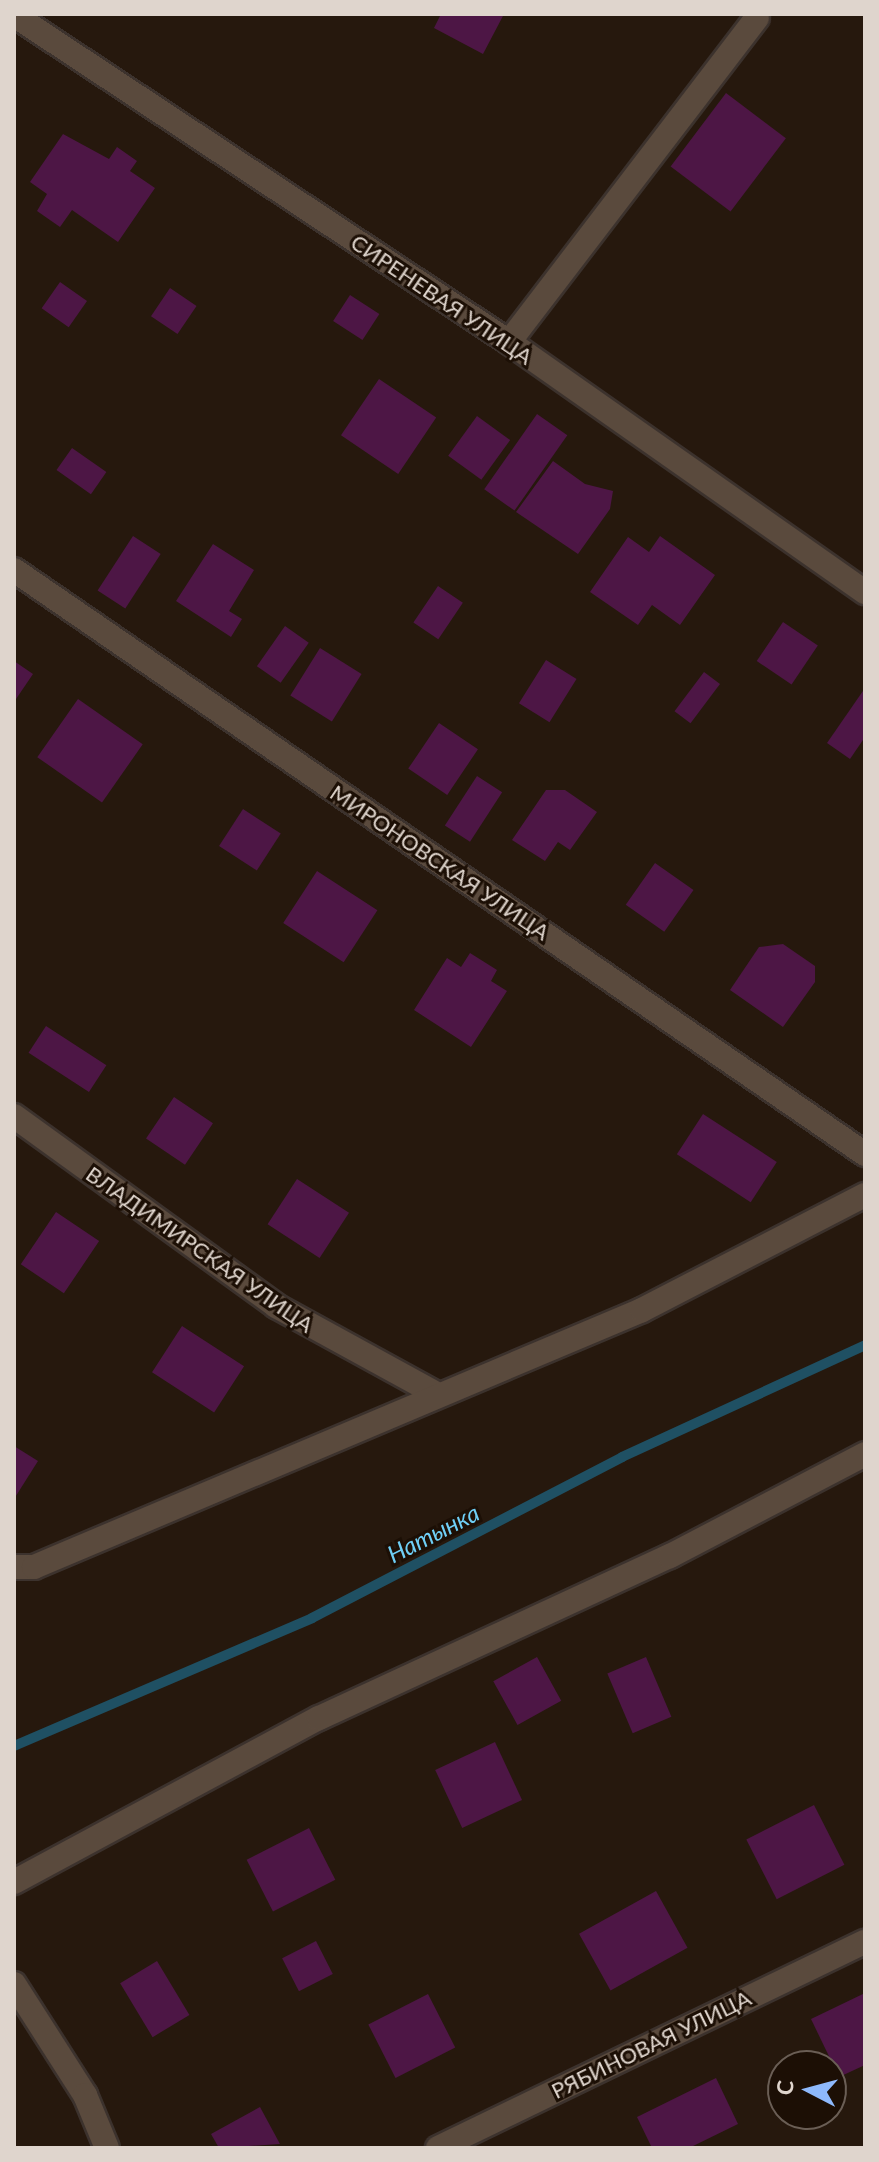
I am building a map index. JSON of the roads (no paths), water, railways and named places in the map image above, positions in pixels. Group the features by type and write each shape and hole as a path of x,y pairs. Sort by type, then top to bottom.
{"street":[{"name":"СИРЕНЕВАЯ УЛИЦА","path":"14,15 509,342 865,592"},
{"path":"509,342 757,18"},
{"name":"МИРОНОВСКАЯ УЛИЦА","path":"14,570 865,1154"},
{"name":"ВЛАДИМИРСКАЯ УЛИЦА","path":"14,1116 276,1306 435,1393"},
{"path":"24,1567 435,1393 642,1310 865,1195"},
{"path":"14,1882 319,1718 670,1556 865,1454"},
{"name":"РЯБИНОВАЯ УЛИЦА","path":"438,2148 865,1942"},
{"path":"14,1984 85,2095 107,2148"}],"waterway":[{"name":"Натынка","path":"14,1746 312,1618 622,1457 865,1345"}]}
